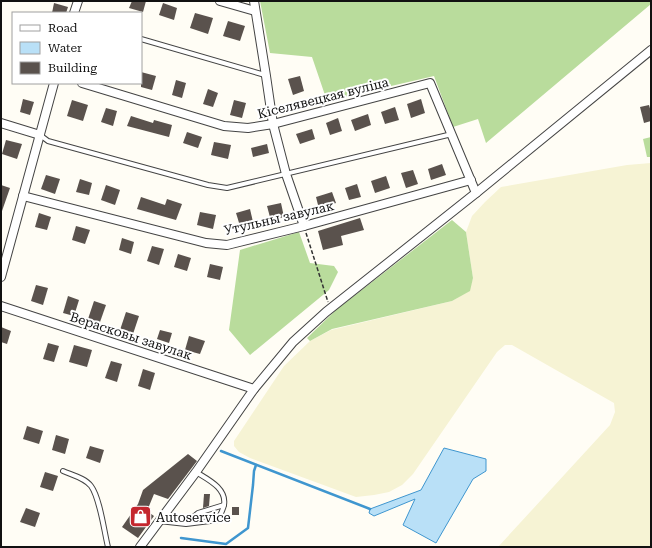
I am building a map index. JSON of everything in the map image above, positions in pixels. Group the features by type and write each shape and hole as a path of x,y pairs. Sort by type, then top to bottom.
{"street":[{"path":"74,12 78,1"},
{"path":"220,1 255,11"},
{"path":"254,1 273,124 286,174 304,226"},
{"path":"140,547 196,472 254,389 293,342 330,309 476,194 651,50"},
{"name":"Кіселявецкая вуліца","path":"85,84 224,126 248,128 273,124 430,83 452,134"},
{"path":"1,277 54,84"},
{"path":"1,123 40,135"},
{"path":"452,134 476,194"},
{"name":"Утульны завулак","path":"23,196 206,244 227,245 304,226 471,180"},
{"name":"Верасковы завулак","path":"1,306 254,389"}],"lane":[{"path":"142,39 266,76"},
{"path":"40,135 48,141 208,185 227,188 452,134"},
{"path":"63,471 82,479 91,486 99,508 108,547"},
{"path":"158,521 186,524 218,520 224,505 224,495 218,486 196,472"},
{"path":"186,524 198,512 224,505"}],"path":[{"path":"304,226 330,309"}],"shaded area":[{"path":"651,163 651,547 498,547 610,425 615,412 614,403 512,345 505,345 497,352 413,474 402,485 389,492 356,497 250,458 239,452 234,446 234,441 284,366 310,341 331,330 452,301 469,291 473,278 466,232 472,216 501,187 627,165"}],"green space":[{"path":"260,1 651,1 651,4 486,143 478,119 453,127 434,76 327,101 312,57 270,53"},
{"path":"651,137 651,157 647,157 643,139"},
{"path":"452,220 466,232 473,278 470,291 452,301 332,329 310,341 307,338 336,310"},
{"path":"299,232 310,263 334,266 338,272 329,290 250,355 229,330 240,250"}],"water":[{"path":"444,448 486,459 486,471 473,479 436,543 403,525 415,499 374,516 369,513 370,509 421,490"}],"building":[{"path":"132,1 146,1 143,12 129,8"},
{"path":"54,3 68,7 66,12 52,12"},
{"path":"163,3 177,8 174,20 159,15"},
{"path":"195,13 213,18 208,34 190,28"},
{"path":"228,21 245,26 240,41 223,36"},
{"path":"142,72 156,76 152,90 141,87"},
{"path":"300,76 304,91 293,95 288,79"},
{"path":"176,80 186,83 182,98 172,95"},
{"path":"208,89 218,93 213,107 203,104"},
{"path":"23,99 34,102 30,115 20,112"},
{"path":"421,99 425,113 411,118 407,104"},
{"path":"72,100 88,105 83,121 67,116"},
{"path":"234,100 246,103 242,118 230,115"},
{"path":"649,105 651,121 644,123 640,107"},
{"path":"395,107 399,120 385,124 381,112"},
{"path":"106,108 117,111 113,126 101,122"},
{"path":"368,114 371,125 355,131 351,120"},
{"path":"131,116 153,123 154,120 172,125 169,137 127,126"},
{"path":"338,118 342,131 330,135 326,123"},
{"path":"312,129 315,139 300,144 296,134"},
{"path":"187,132 202,137 198,148 183,143"},
{"path":"6,140 22,144 17,159 2,154"},
{"path":"214,142 231,145 228,159 211,155"},
{"path":"267,144 269,153 253,157 251,148"},
{"path":"442,164 446,175 431,180 428,169"},
{"path":"413,170 418,184 406,188 401,173"},
{"path":"46,175 60,179 55,194 41,189"},
{"path":"386,176 390,188 375,193 371,181"},
{"path":"80,179 92,183 89,195 76,192"},
{"path":"357,184 361,197 349,200 345,188"},
{"path":"1,185 10,188 2,211 1,211"},
{"path":"106,185 120,190 115,205 101,200"},
{"path":"332,192 336,203 319,209 316,197"},
{"path":"141,197 165,205 167,199 182,204 176,220 137,209"},
{"path":"281,203 284,217 271,221 267,206"},
{"path":"250,209 253,222 240,226 236,213"},
{"path":"200,212 216,215 213,229 197,225"},
{"path":"39,213 51,217 47,230 35,227"},
{"path":"360,218 364,230 341,236 343,245 323,250 318,231"},
{"path":"76,226 90,230 85,244 72,240"},
{"path":"122,238 134,242 131,254 119,250"},
{"path":"152,246 164,249 159,265 147,261"},
{"path":"178,254 191,258 187,271 174,267"},
{"path":"210,264 223,267 220,280 207,277"},
{"path":"36,285 48,288 43,305 31,301"},
{"path":"68,296 79,300 74,316 63,313"},
{"path":"94,301 106,305 100,322 88,319"},
{"path":"126,312 139,316 133,334 120,330"},
{"path":"1,327 11,331 7,344 1,342"},
{"path":"160,330 172,333 169,343 157,339"},
{"path":"189,336 205,341 200,354 185,350"},
{"path":"48,343 59,346 54,362 43,359"},
{"path":"74,345 92,350 87,367 69,362"},
{"path":"111,361 122,364 117,382 105,378"},
{"path":"143,369 155,373 150,390 138,386"},
{"path":"27,426 43,431 39,444 23,439"},
{"path":"56,435 69,439 65,454 52,450"},
{"path":"90,446 104,450 100,463 86,458"},
{"path":"188,454 197,461 168,499 154,494 147,511 154,516 138,538 122,527 138,504 143,490"},
{"path":"45,472 58,476 53,491 40,487"},
{"path":"204,494 210,494 209,506 203,508"},
{"path":"232,507 239,507 239,515 232,515"},
{"path":"26,508 40,513 35,527 20,522"}],"waterway":[{"path":"221,451 370,509"},
{"path":"181,538 226,544 248,528 254,471 256,465"}],"place":[{"name":"Autoservice","path":"141,517"}]}
